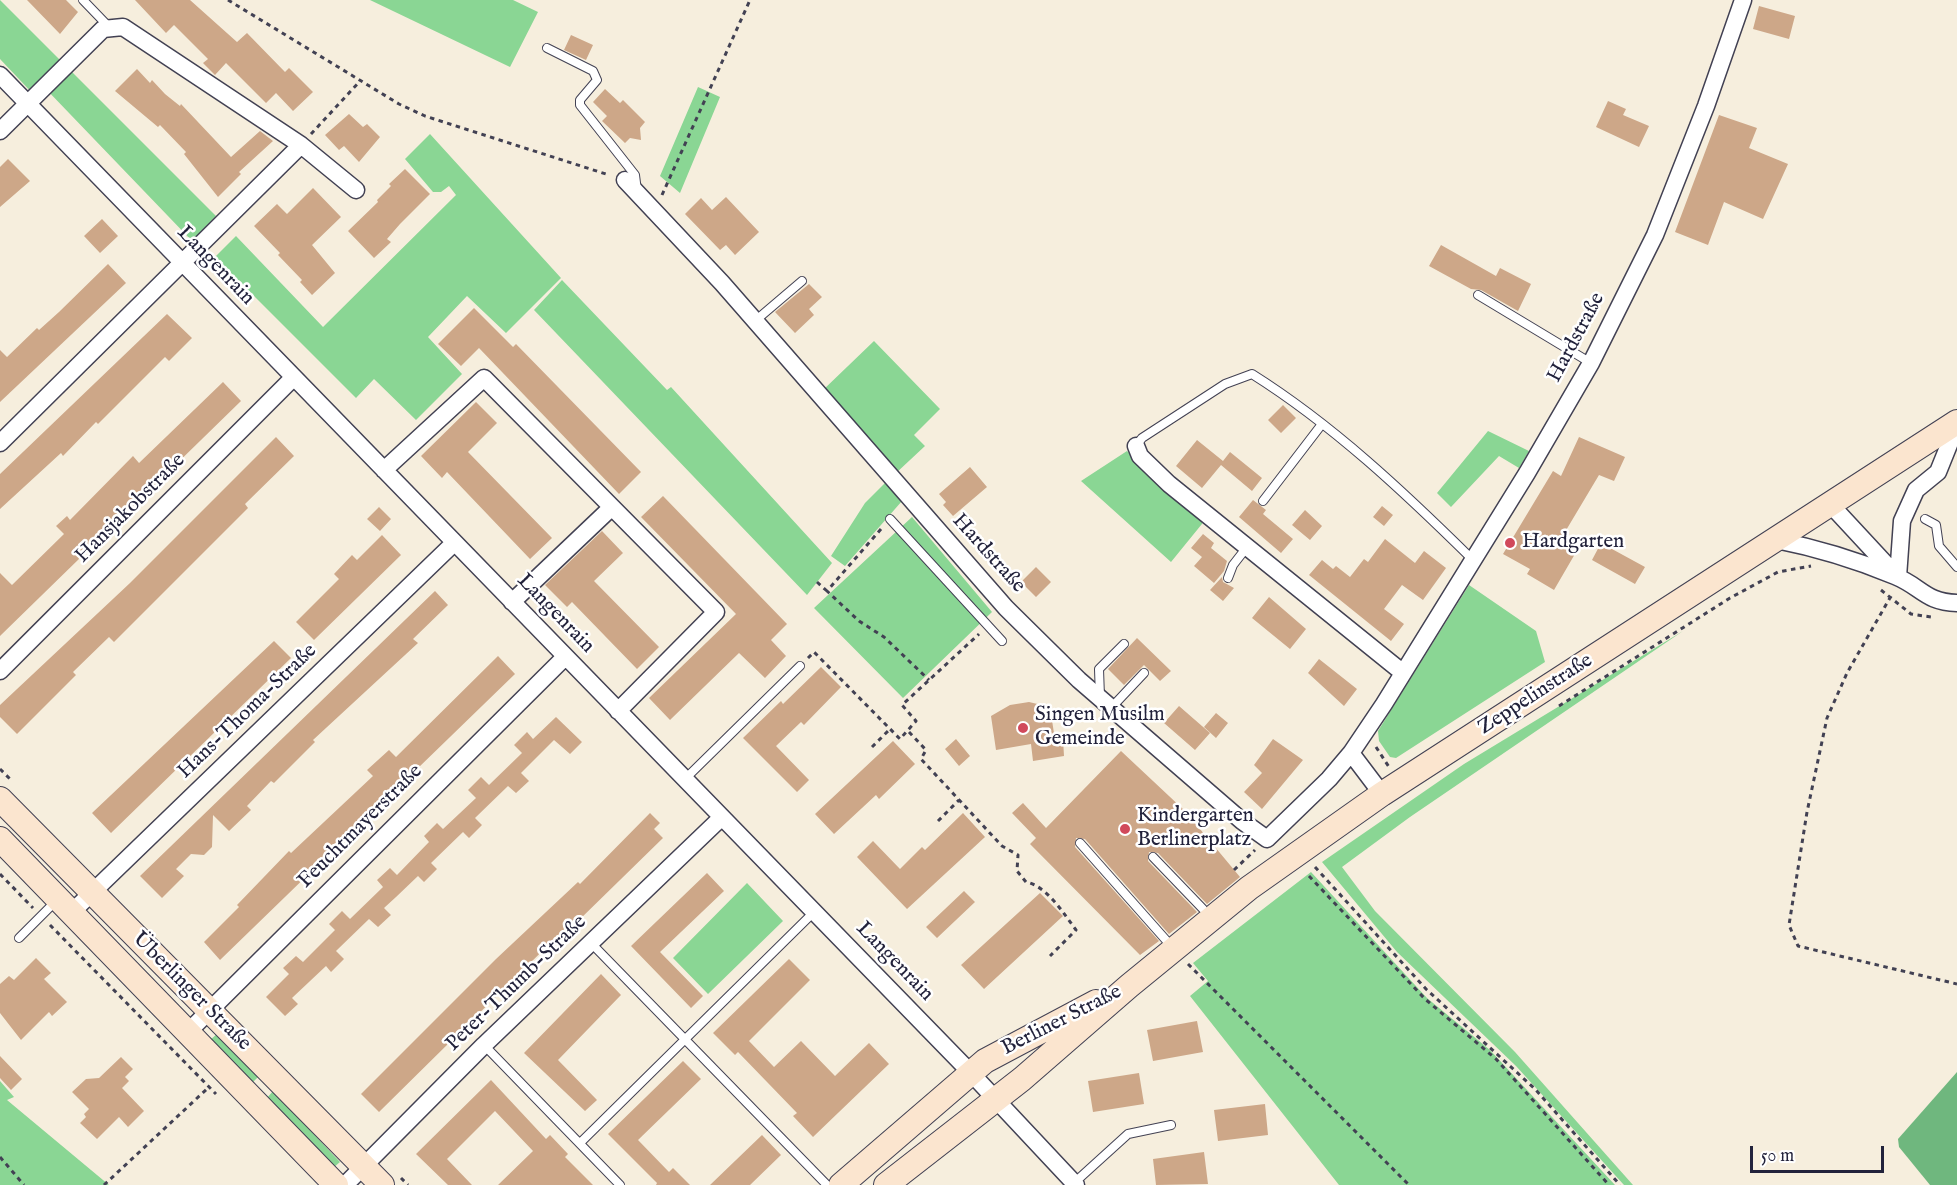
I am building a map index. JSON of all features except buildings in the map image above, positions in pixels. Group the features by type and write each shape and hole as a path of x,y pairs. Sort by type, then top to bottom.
{"street":[{"name":"Hardstraße","path":"625,180 755,321 1006,608 1105,703 1242,822 1267,839 1329,779 1351,753 1527,473 1591,363 1655,236 1706,105 1743,0"},
{"path":"0,131 104,29 123,27 301,145 356,190"},
{"name":"Langenrain","path":"0,75 971,1073 1075,1184"},
{"path":"0,443 301,145"},
{"name":"Hansjakobstraße","path":"0,671 293,378"},
{"path":"384,470 484,378 716,612 618,711"},
{"path":"1898,577 1902,521 1916,490 1938,472 1957,424"},
{"name":"Zeppelinstraße","path":"1129,986 1243,892 1382,794 1957,424"},
{"path":"1136,446 1140,456 1169,484 1402,672"},
{"path":"1831,505 1898,577"},
{"path":"512,602 612,507"},
{"path":"1776,540 1832,552 1898,577 1938,602 1957,603"},
{"name":"Hans-Thoma-Straße","path":"65,906 92,893 454,543"},
{"name":"Feuchtmayerstraße","path":"189,1030 565,657"},
{"path":"1351,753 1382,794"},
{"name":"Überlinger Straße","path":"0,799 382,1185"},
{"name":"Peter-Thumb-Straße","path":"345,1185 484,1045 722,817"},
{"name":"Überlinger Straße","path":"0,839 189,1030 336,1185"},
{"name":"Berliner Straße","path":"841,1185 971,1073 999,1053 1129,986"},
{"name":"Berliner Straße","path":"886,1185 1037,1066 1129,986"}],"lane":[{"path":"83,0 111,28"},
{"path":"547,48 593,71 597,80 580,100 580,105 635,174 638,194"},
{"path":"755,321 802,281"},
{"path":"1478,295 1591,363"},
{"path":"1136,446 1142,438 1225,384 1251,374 1322,424 1422,509 1472,559"},
{"path":"1263,501 1322,424"},
{"path":"890,519 1002,641"},
{"path":"1925,519 1936,525 1939,546 1957,567"},
{"path":"1228,578 1233,565 1247,547"},
{"path":"1124,644 1099,669 1105,703 1144,673"},
{"path":"685,779 800,666"},
{"path":"1080,843 1175,950"},
{"path":"1153,857 1203,909"},
{"path":"19,938 41,916 65,906"},
{"path":"580,1143 814,912"},
{"path":"591,943 827,1185"},
{"path":"484,1045 620,1185"},
{"path":"1075,1184 1128,1134 1171,1125"}],"path":[{"path":"228,0 399,104 425,116 625,180"},
{"path":"654,212 750,0"},
{"path":"301,145 361,80"},
{"path":"827,591 890,519"},
{"path":"1554,710 1730,598 1778,572 1816,565"},
{"path":"1898,577 1890,597 1847,673 1827,718 1807,812 1789,925 1798,946 1957,984"},
{"path":"817,582 859,621 884,637 929,680"},
{"path":"800,666 814,652 900,739 909,732 916,721 902,705 987,626"},
{"path":"872,747 890,729"},
{"path":"909,732 926,750 921,759 1002,846 1018,855 1017,871 1026,882 1034,884 1046,893 1076,930 1050,956"},
{"path":"938,821 959,800"},
{"path":"1234,870 1267,839"},
{"path":"1301,849 1426,989 1535,1089 1620,1185"},
{"path":"0,874 209,1087 104,1185"},
{"path":"1309,876 1425,999 1496,1059 1609,1185"},
{"path":"1204,981 1306,1079 1409,1185"},
{"path":"0,1157 24,1185"}],"green space":[{"path":"0,0 216,216 192,241 45,88 36,97 0,59"},
{"path":"370,0 513,0 538,12 510,67"},
{"path":"698,87 720,97 680,193 660,176"},
{"path":"430,134 561,278 506,333 467,296 428,337 462,374 416,420 374,379 356,398 215,257 236,236 323,327 456,195 449,186 441,192 433,192 405,159"},
{"path":"562,280 667,390 671,387 832,563 807,595 534,310"},
{"path":"874,341 940,409 914,435 925,446 895,474 822,391"},
{"path":"1488,431 1529,451 1519,468 1499,456 1451,507 1437,493"},
{"path":"1127,451 1206,519 1171,562 1081,481"},
{"path":"886,482 902,501 845,566 831,556 865,503"},
{"path":"912,517 992,612 903,698 814,608"},
{"path":"1469,585 1536,631 1545,662 1396,758 1390,757 1379,741 1378,731"},
{"path":"1683,631 1410,817 1342,867 1375,911 1515,1052 1633,1185 1624,1185 1516,1066 1397,952 1322,862 1464,764"},
{"path":"1311,872 1427,998 1490,1050 1615,1185 1339,1185 1190,996 1208,981 1193,963"},
{"path":"747,883 783,921 708,994 673,958"},
{"path":"217,1034 258,1077 252,1083 210,1040"},
{"path":"1957,1072 1957,1185 1930,1185 1899,1147 1898,1139"},
{"path":"0,1081 14,1097 7,1100 109,1185 0,1185"},
{"path":"273,1091 340,1162 333,1168 267,1098"}],"place":[{"name":"Hardgarten","path":"1510,543"},
{"name":"Singen Musilm Gemeinde","path":"1023,728"},
{"name":"Kindergarten Berlinerplatz","path":"1125,829"}]}
